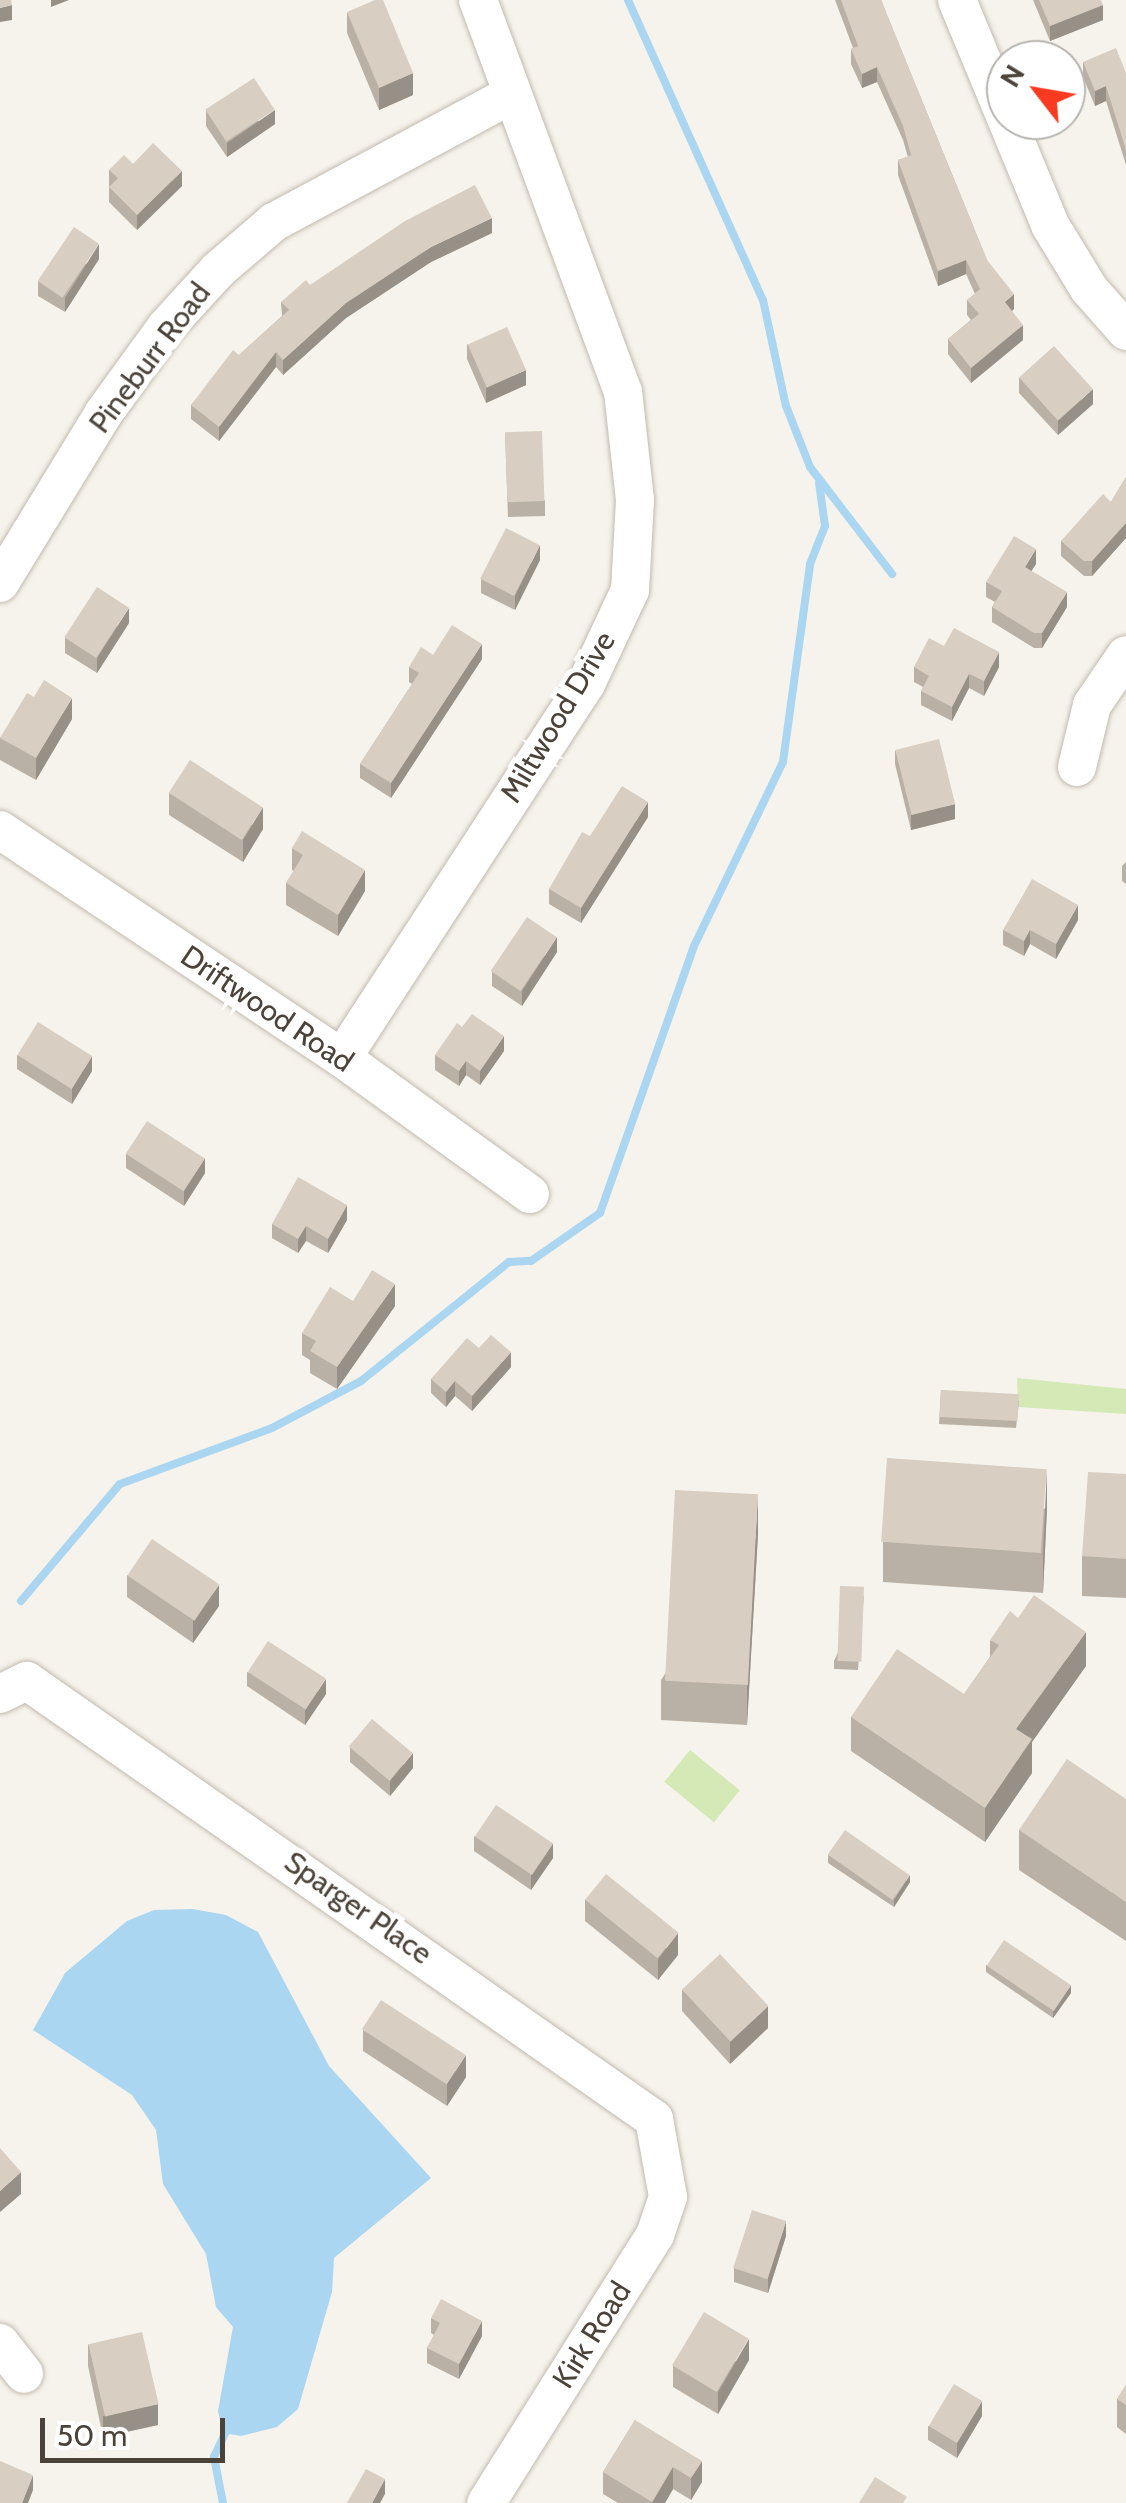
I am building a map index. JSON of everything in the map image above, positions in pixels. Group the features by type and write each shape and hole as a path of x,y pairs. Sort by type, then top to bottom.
{"street":[{"name":"Miltwood Drive","path":"342,1058 586,684 630,590 635,500 623,392 509,96 478,0"},
{"path":"957,0 1050,225 1089,289 1126,331"},
{"name":"Pineburr Road","path":"0,582 114,399 166,326 218,270 274,222 509,96"},
{"path":"1077,767 1092,705 1126,655"},
{"name":"Driftwood Road","path":"0,830 342,1058 530,1194"},
{"name":"Sparger Place","path":"14,1687 620,2090 654,2119 664,2156"},
{"name":"Kirk Road","path":"486,2503 655,2235 668,2197 664,2156"},
{"path":"0,2344 24,2374"}],"green space":[{"path":"1017,1378 1126,1389 1126,1414 1018,1407"},
{"path":"690,1750 740,1790 714,1822 664,1782"}],"water":[{"path":"193,1909 226,1915 258,1932 329,2066 431,2178 334,2258 332,2292 298,2409 277,2427 241,2436 223,2433 218,2411 233,2327 216,2307 206,2254 163,2184 156,2130 132,2095 33,2030 65,1973 127,1921 154,1910"}],"building":[{"path":"0,0 11,0 12,5 0,8"},
{"path":"383,0 413,73 379,88 347,12"},
{"path":"841,0 881,0 987,260 1014,294 1005,302 1023,325 971,368 948,339 979,314 967,300 980,289 966,260 938,271 898,160 911,155 903,126 877,67 862,74 851,49 858,46"},
{"path":"1039,0 1101,0 1103,5 1050,26"},
{"path":"1116,48 1126,73 1126,150 1106,86 1095,91 1086,61"},
{"path":"254,78 275,110 226,141 205,110"},
{"path":"153,143 182,171 137,215 109,187 118,178 109,170 124,155 133,164"},
{"path":"475,185 492,218 431,247 346,303 283,360 276,352 219,427 191,405 233,350 239,355 289,310 281,302 306,280 310,285 405,221"},
{"path":"74,227 99,244 63,298 38,281"},
{"path":"507,327 526,370 487,387 468,344"},
{"path":"1054,346 1093,389 1058,421 1019,377"},
{"path":"542,431 544,501 507,502 505,432"},
{"path":"1126,477 1126,523 1092,561 1084,561 1061,541 1103,494 1111,502"},
{"path":"506,528 540,545 514,596 480,579"},
{"path":"1014,536 1036,549 1025,567 1067,592 1042,633 1034,633 992,607 1002,591 986,582"},
{"path":"97,587 129,608 96,658 64,637"},
{"path":"452,625 482,644 391,783 360,764 419,673 409,667 421,647 433,655"},
{"path":"954,628 999,652 984,681 969,674 952,707 921,691 929,676 914,667 929,638 944,646"},
{"path":"44,680 72,698 36,758 0,738 27,693 34,697"},
{"path":"939,739 955,804 912,815 895,750"},
{"path":"190,760 263,807 242,840 169,793"},
{"path":"622,786 648,802 581,908 549,889 582,832 590,836"},
{"path":"302,831 365,870 338,915 286,883 303,855 292,848"},
{"path":"1032,879 1078,905 1056,944 1030,930 1024,941 1003,930"},
{"path":"527,917 557,937 520,991 491,971"},
{"path":"472,1014 504,1036 480,1071 466,1061 459,1071 435,1055 457,1023 462,1027"},
{"path":"38,1022 92,1056 72,1089 17,1055"},
{"path":"147,1121 205,1159 184,1191 126,1154"},
{"path":"298,1177 347,1205 328,1239 306,1226 298,1239 272,1224"},
{"path":"372,1270 395,1284 337,1367 310,1351 316,1341 302,1333 330,1287 353,1301"},
{"path":"491,1335 511,1352 472,1396 455,1381 446,1392 431,1379 467,1338 479,1348"},
{"path":"941,1390 1019,1394 1017,1421 940,1417"},
{"path":"887,1458 1047,1469 1041,1553 881,1542"},
{"path":"1088,1472 1126,1474 1126,1559 1082,1556"},
{"path":"675,1490 758,1494 748,1685 665,1681"},
{"path":"152,1539 219,1584 195,1621 127,1575"},
{"path":"840,1586 864,1587 861,1662 837,1661"},
{"path":"1034,1595 1086,1632 1016,1729 1032,1739 985,1808 851,1717 897,1649 964,1694 999,1645 990,1640 1010,1611 1018,1618"},
{"path":"268,1641 326,1679 306,1710 248,1672"},
{"path":"372,1719 413,1753 389,1781 349,1747"},
{"path":"1067,1759 1126,1799 1126,1902 1019,1830"},
{"path":"496,1805 553,1844 532,1875 475,1837"},
{"path":"845,1830 910,1875 893,1900 828,1855"},
{"path":"606,1874 678,1933 658,1958 585,1900"},
{"path":"1004,1940 1071,1985 1054,2011 987,1966"},
{"path":"720,1954 768,2006 730,2041 682,1989"},
{"path":"381,2000 466,2055 447,2084 362,2029"},
{"path":"0,2148 21,2172 0,2191"},
{"path":"752,2210 786,2221 767,2279 733,2268"},
{"path":"441,2299 482,2321 459,2364 427,2348 440,2323 431,2318"},
{"path":"704,2312 749,2339 717,2392 672,2365"},
{"path":"142,2332 159,2404 105,2416 88,2344"},
{"path":"954,2384 982,2401 957,2443 929,2426"},
{"path":"1126,2385 1126,2405 1117,2399"},
{"path":"635,2420 702,2461 691,2478 673,2467 652,2502 603,2472"},
{"path":"0,2461 33,2475 22,2503 0,2503"},
{"path":"366,2469 385,2479 372,2503 347,2503"},
{"path":"875,2477 907,2497 903,2503 859,2503"}],"waterway":[{"path":"628,0 763,300 786,406 810,467 892,574"},
{"path":"21,1601 120,1484 272,1428 361,1381 509,1262 531,1261 600,1213 694,946 783,762 810,564 825,526 819,483"},
{"path":"223,2503 214,2457 228,2427"}]}
